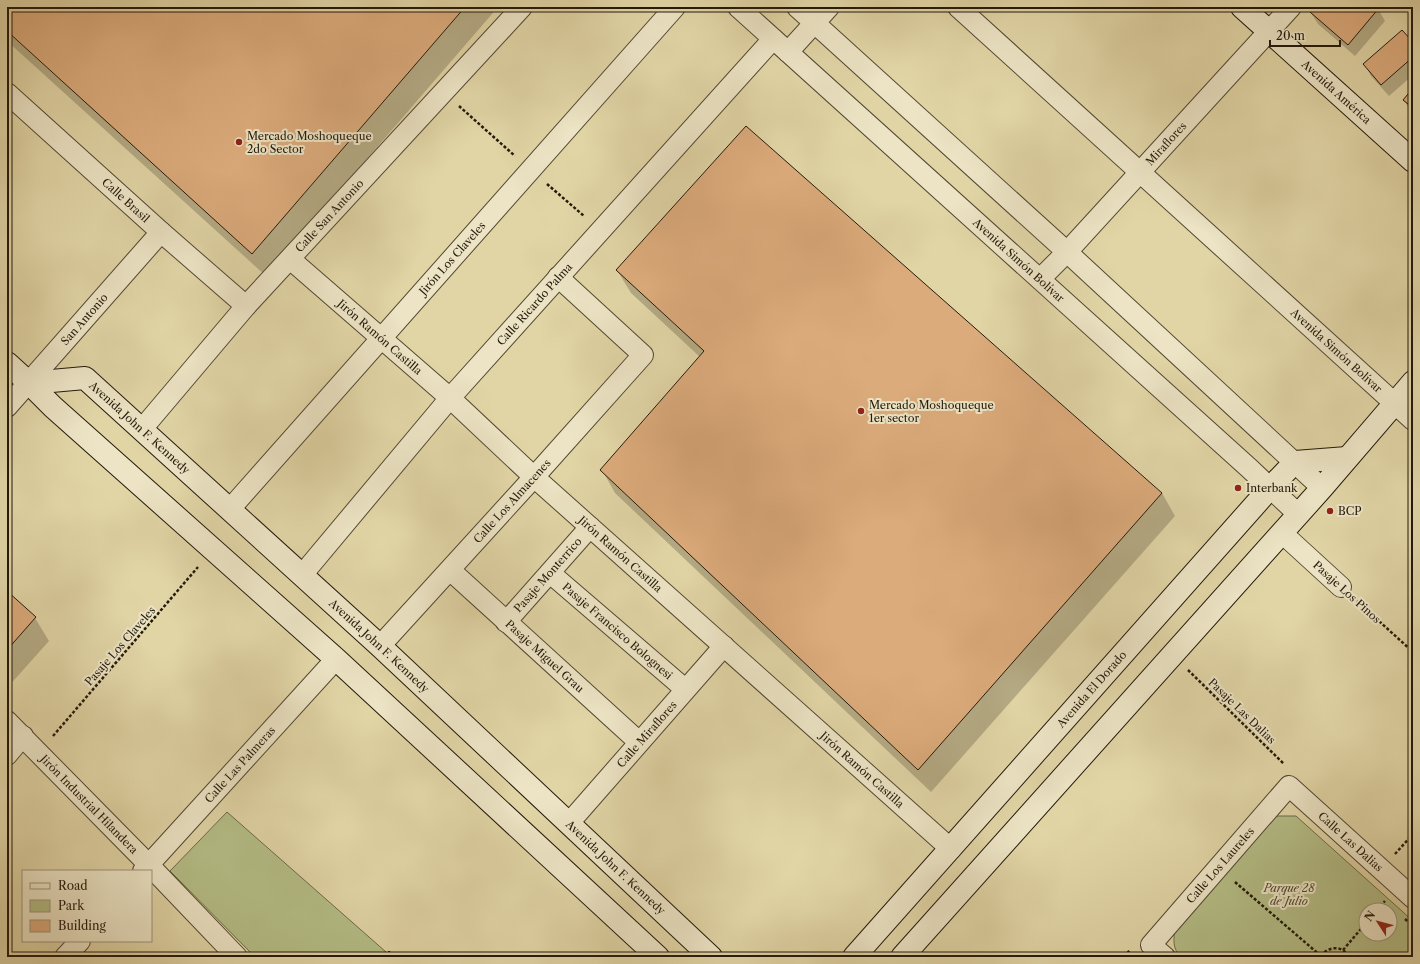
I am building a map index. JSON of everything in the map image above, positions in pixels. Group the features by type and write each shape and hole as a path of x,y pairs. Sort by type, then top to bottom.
{"street":[{"name":"Calle San Antonio","path":"142,429 246,306 522,7"},
{"name":"Jirón Los Claveles","path":"230,509 675,7"},
{"name":"Avenida Simón Bolívar","path":"738,7 1298,514"},
{"path":"797,7 1067,252 1322,488"},
{"path":"788,52 829,7"},
{"name":"Avenida Simón Bolívar","path":"958,7 1413,420"},
{"name":"Avenida América","path":"1242,7 1413,162"},
{"name":"Miraflores","path":"1040,279 1067,252 1291,7"},
{"name":"Calle Ricardo Palma","path":"302,575 450,398 773,39"},
{"name":"Calle Brasil","path":"7,93 161,232 246,306"},
{"name":"San Antonio","path":"7,407 161,232"},
{"name":"Jirón Ramón Castilla","path":"290,259 450,398 534,477 951,849"},
{"name":"Calle Los Almacenes","path":"380,646 643,355 558,277"},
{"path":"7,363 53,407 336,658 658,957"},
{"name":"Avenida John F. Kennedy","path":"29,383 86,378 380,646 711,957"},
{"path":"902,957 1322,488 1413,382"},
{"path":"1295,462 1347,458"},
{"name":"Avenida El Dorado","path":"854,957 1270,488 1295,462"},
{"name":"Pasaje Monterrico","path":"506,622 590,527"},
{"name":"Pasaje Los Pinos","path":"1282,533 1342,587"},
{"name":"Pasaje Miguel Grau","path":"450,570 639,742"},
{"name":"Pasaje Francisco Bolognesi","path":"550,573 685,689"},
{"name":"Calle Miraflores","path":"569,823 724,646"},
{"name":"Calle Las Palmeras","path":"146,868 336,658"},
{"name":"Jirón Industrial Hilandera","path":"7,721 23,736 38,754 146,868"},
{"path":"7,755 23,736"},
{"name":"Calle Las Dalias","path":"1288,786 1413,898"},
{"name":"Calle Los Laureles","path":"1158,951 1288,786"},
{"name":"Jirón Industrial Hilandera","path":"152,874 237,957"},
{"path":"65,957 79,942"}],"path":[{"name":"Pasaje Los Claveles","path":"38,754 213,550"},
{"name":"Pasaje Los Pinos","path":"1342,587 1413,652"},
{"name":"Pasaje Las Dalias","path":"1172,655 1284,763 1288,786"},
{"path":"1232,880 1321,956 1325,951 1331,948 1337,948 1343,950 1349,957"},
{"path":"1402,916 1413,926"},
{"path":"1343,950 1358,932"},
{"path":"1361,957 1381,957"}],"green space":[{"path":"227,812 386,952 381,957 255,957 170,871"},
{"name":"Parque 28 de Julio","path":"1278,816 1296,816 1392,902 1358,902 1358,942 1398,942 1398,908 1413,921 1413,957 1181,957 1174,946 1176,925 1270,820"}],"building":[{"name":"Mercado Moshoqueque 2do Sector","path":"7,7 465,7 252,254 7,31"},
{"path":"1315,7 1379,8 1348,45 1310,12"},
{"path":"1402,30 1413,42 1413,57 1381,85 1363,64"},
{"path":"1413,88 1413,108 1403,100"},
{"name":"Mercado Moshoqueque 1er sector","path":"746,126 1162,493 918,770 600,470 704,351 616,270"},
{"path":"7,591 36,617 7,650"},
{"path":"389,951 396,957 383,957"}],"place":[{"name":"Mercado Moshoqueque 2do Sector","path":"239,142"},
{"name":"Mercado Moshoqueque 1er sector","path":"861,411"},
{"name":"Interbank","path":"1238,488"},
{"name":"BCP","path":"1330,511"}]}
